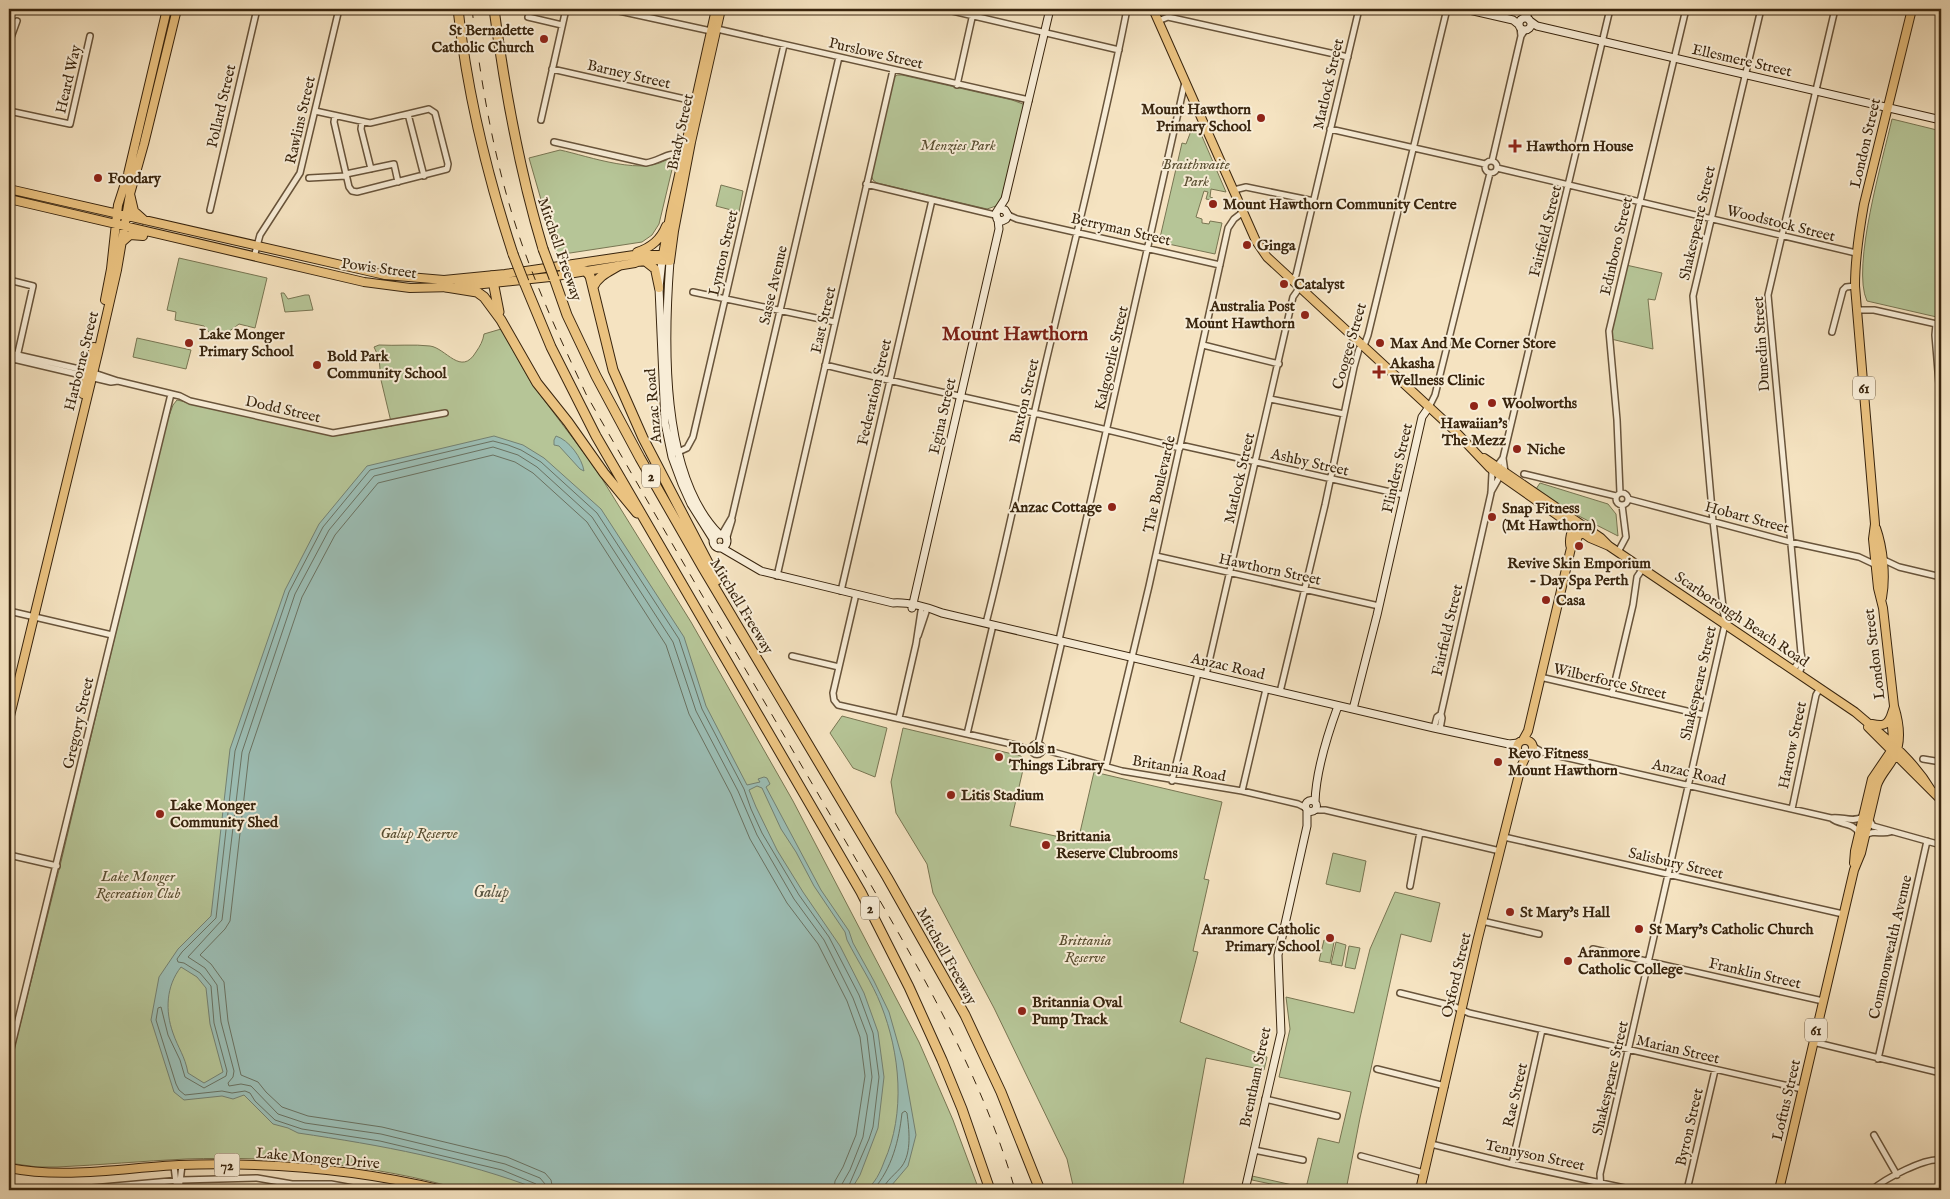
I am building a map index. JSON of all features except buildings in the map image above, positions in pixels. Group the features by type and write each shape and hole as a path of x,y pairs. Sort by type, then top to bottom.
{"highway":[{"name":"2","path":"458,9 468,79 478,125 503,222 529,295 576,398 861,892 890,948 945,1068 990,1190"},
{"name":"Mitchell Freeway","path":"494,9 510,118 525,186 558,290 596,376 703,568 887,877 965,1015 1001,1092 1040,1190"},
{"path":"562,266 586,271 590,276 613,370 632,414 667,486 756,656"},
{"path":"593,287 602,276 618,266"},
{"path":"492,279 501,320"},
{"path":"446,287 477,292 484,297 501,320 537,383 568,422 604,473 654,534"}],"main road":[{"name":"Harborne Street","path":"9,699 117,270 121,243 117,215 158,54 167,9"},
{"name":"Harborne Street","path":"90,374 120,226 125,217 177,9"},
{"name":"Brady Street","path":"714,30 716,9"},
{"name":"Brady Street","path":"666,258 686,156 714,30 721,9"},
{"name":"Scarborough Beach Road","path":"1152,9 1243,212 1260,248 1267,257 1493,467 1578,526 1602,538 1609,546 1872,724 1941,800"},
{"name":"London Street","path":"1894,750 1898,728 1882,600 1878,588 1878,557 1873,539 1875,524 1855,286 1856,253 1864,204 1912,9"},
{"name":"Brady Street","path":"666,258 670,217 686,156"},
{"name":"Powis Street","path":"9,189 385,275 444,280 492,279 586,271 618,266 634,257"},
{"path":"130,194 134,211 146,221"},
{"name":"Powis Street","path":"9,199 254,257 377,284 410,288 446,287 562,266 634,257 666,258"},
{"path":"634,257 657,240 670,217"},
{"path":"121,243 130,235 146,237 158,235"},
{"name":"Powis Street","path":"634,257 646,262 666,258"},
{"path":"646,262 655,269 659,288"},
{"path":"1525,748 1571,548 1570,544 1578,526"},
{"name":"Harborne Street","path":"9,720 31,616"},
{"name":"London Street","path":"1894,706 1892,716 1894,750"},
{"name":"Scarborough Beach Road","path":"1860,716 1868,728 1894,750"},
{"path":"1872,724 1879,726 1886,724 1892,716"},
{"name":"Oxford Street","path":"1420,1190 1482,921 1525,748"},
{"name":"Loftus Street","path":"1779,1190 1866,818 1872,779 1894,750"},
{"name":"Lake Monger Drive","path":"9,1168 28,1172 53,1173 178,1165 276,1166 377,1177 443,1190"}],"street":[{"name":"Pollard Street","path":"210,210 257,9"},
{"name":"Rawlins Street","path":"254,257 260,235 300,173 339,9"},
{"path":"541,120 566,9"},
{"name":"Purslowe Street","path":"610,9 784,45 1029,100"},
{"path":"944,9 1119,50"},
{"path":"957,85 974,9"},
{"name":"Egina Street","path":"912,607 1050,9"},
{"name":"Buxton Street","path":"967,734 1034,414 1128,9"},
{"name":"Matlock Street","path":"1292,281 1296,275 1314,202 1359,9"},
{"name":"Coogee Street","path":"1280,692 1354,367 1360,349 1368,335 1446,9"},
{"name":"Ellesmere Street","path":"1466,9 1941,120"},
{"name":"Fairfield Street","path":"1491,493 1502,474 1503,458 1610,9"},
{"name":"Edinboro Street","path":"1618,494 1617,420 1609,331 1686,9"},
{"name":"Shakespeare Street","path":"1601,1190 1600,1174 1725,624 1713,521 1693,296 1761,9"},
{"name":"Dunedin Street","path":"1796,672 1801,653 1768,295 1835,9"},
{"path":"528,16 562,25"},
{"path":"1158,21 1168,17 1348,57"},
{"path":"9,44 17,21"},
{"path":"1492,161 1525,22"},
{"name":"Heard Way","path":"9,111 70,124 90,36"},
{"name":"Lynton Street","path":"674,453 687,448 692,441 784,45"},
{"name":"Sasse Avenue","path":"723,537 732,517 839,57"},
{"name":"Barney Street","path":"552,69 698,102"},
{"name":"East Street","path":"777,576 892,70"},
{"name":"Kalgoorlie Street","path":"1037,748 1185,82"},
{"path":"315,111 370,123 425,109 433,110 446,156 447,169 357,192 352,191 346,175 334,122 335,116"},
{"path":"408,114 424,176"},
{"path":"362,122 361,129 371,169"},
{"path":"1330,129 1485,164 1492,161"},
{"path":"554,142 646,162 655,161 670,153 686,156"},
{"path":"1485,164 1485,169 1494,172 1497,168 1496,163 1492,161"},
{"path":"309,178 346,175 394,164 398,182"},
{"name":"Woodstock Street","path":"1497,168 1856,253"},
{"name":"Flinders Street","path":"1355,709 1422,417 1437,390 1490,172"},
{"name":"Berryman Street","path":"866,184 1220,265"},
{"path":"1234,190 1246,187 1314,202"},
{"name":"Federation Street","path":"841,591 932,200"},
{"name":"The Boulevarde","path":"1106,766 1156,556 1228,228 1234,219 1243,212"},
{"name":"Anzac Road","path":"666,258 659,288 665,423 691,504 713,539"},
{"name":"Anzac Road","path":"666,258 669,382 675,439 674,453 703,515 723,537 732,553"},
{"path":"9,280 33,286 9,367"},
{"path":"1832,332 1842,290 1846,287 1855,286"},
{"name":"Matlock Street","path":"1206,675 1293,297 1300,288"},
{"path":"693,292 835,322"},
{"path":"1857,310 1874,310 1939,325 1935,335 1941,408"},
{"path":"1203,345 1278,364"},
{"name":"Dodd Street","path":"13,356 171,394 190,401 334,433 445,413"},
{"name":"Ashby Street","path":"825,365 1034,414 1404,496"},
{"name":"Gregory Street","path":"9,1058 171,394"},
{"path":"1270,399 1344,414"},
{"name":"Fairfield Street","path":"1437,729 1437,716 1441,714 1491,493 1493,467 1503,458"},
{"path":"1524,474 1618,494 1625,493 1628,499 1622,505"},
{"path":"1618,494 1617,503 1622,505"},
{"name":"Hobart Street","path":"1628,499 1790,542 1859,557 1878,557 1899,567 1941,577"},
{"path":"1618,552 1626,537 1622,505"},
{"path":"715,536 723,537 724,546 715,546 713,539 715,536"},
{"name":"Anzac Road","path":"720,547 754,569 893,603 898,606 942,613 1437,729 1831,818 1855,820 1866,818"},
{"name":"Hawthorn Street","path":"1156,556 1379,606"},
{"name":"Hobart Street","path":"1859,557 1879,567 1899,567"},
{"path":"1612,694 1633,605 1637,577 1642,568"},
{"path":"792,656 839,667 856,594"},
{"name":"Anzac Road","path":"912,607 924,611 942,613"},
{"path":"9,611 112,635"},
{"path":"899,718 924,611"},
{"name":"Britannia Road","path":"839,667 833,693 834,700 838,705 1016,745 1037,748 1172,781 1242,792 1311,806 1500,851"},
{"path":"1172,781 1198,673"},
{"name":"Wilberforce Street","path":"1540,677 1704,715"},
{"name":"Harrow Street","path":"1792,809 1816,695 1820,688"},
{"path":"1242,792 1266,689"},
{"path":"1311,806 1335,705"},
{"path":"1923,759 1941,762"},
{"name":"Brentham Street","path":"1245,1190 1281,1033 1278,955 1311,806"},
{"name":"Anzac Road","path":"1831,818 1835,822 1853,825 1862,834"},
{"path":"1866,818 1873,826 1890,832 1941,844"},
{"path":"1410,886 1420,832"},
{"path":"1862,834 1872,832 1884,834 1890,832"},
{"name":"Salisbury Street","path":"1504,837 1843,914"},
{"name":"Commonwealth Avenue","path":"1878,1059 1927,841"},
{"path":"9,855 57,866"},
{"path":"1482,921 1539,934"},
{"name":"Franklin Street","path":"1593,949 1823,1001"},
{"name":"Marian Street","path":"1400,993 1452,1006 1468,1014 1802,1089"},
{"name":"Rae Street","path":"1512,1164 1542,1030"},
{"path":"1813,1042 1941,1073"},
{"path":"1377,1070 1445,1086"},
{"name":"Byron Street","path":"1687,1190 1715,1070"},
{"path":"1265,1099 1337,1116"},
{"path":"1874,1135 1898,1175"},
{"name":"Tennyson Street","path":"1431,1144 1512,1164 1634,1190"},
{"path":"1254,1150 1303,1160"},
{"path":"1361,1156 1424,1173"},
{"path":"1872,1190 1879,1184 1925,1162 1941,1160"},
{"path":"178,1165 179,1190"},
{"name":"Lake Monger Drive","path":"70,1190 88,1190 178,1180 257,1178 292,1184 331,1184 363,1190"},
{"path":"9,1190 15,1190"}],"green space":[{"name":"Menzies Park","path":"897,75 1023,104 1024,108 1009,174 999,205 987,209 877,183 873,180 871,175 893,78"},
{"path":"1892,119 1941,131 1941,318 1867,301 1863,285 1863,264 1870,212"},
{"name":"Braithwaite Park","path":"1198,127 1226,192 1211,189 1210,197 1213,198 1212,200 1206,199 1208,192 1204,191 1196,217 1202,219 1202,223 1209,224 1210,221 1222,223 1215,254 1159,242 1182,143 1186,144 1191,131"},
{"path":"560,150 632,166 647,166 660,163 670,157 674,161 659,224 652,235 642,242 557,255 529,158"},
{"path":"721,185 743,191 739,212 716,206"},
{"path":"179,258 267,278 255,328 239,324 216,341 204,326 175,320 176,312 167,310"},
{"path":"1626,265 1662,273 1655,300 1648,299 1653,349 1611,339"},
{"path":"281,293 284,293 288,299 309,295 313,310 285,312"},
{"name":"Galup","path":"501,329 532,384 596,469 691,622 793,801 919,1042 953,1120 979,1190 463,1190 429,1181 361,1168 291,1161 221,1158 57,1167 37,1167 9,1163 9,1069 60,866 165,427 173,405 177,400 333,436 392,426 381,380 379,358 374,347 379,345 430,346 459,362 465,362 476,352 484,334"},
{"path":"137,338 191,350 186,369 133,357"},
{"path":"1540,483 1608,504 1616,514 1618,536 1567,510 1536,489"},
{"path":"842,716 887,728 875,777 853,768 830,733"},
{"name":"Brittania Reserve","path":"903,728 1021,756 1025,761 1010,826 1078,841 1094,772 1222,802 1204,879 1209,880 1193,951 1198,952 1180,1022 1267,1057 1264,1070 1206,1058 1182,1190 1074,1190 1067,1159 994,1008 933,893 927,864 896,813 891,782"},
{"path":"1333,853 1366,861 1360,892 1326,884"},
{"path":"1395,892 1440,903 1431,942 1401,934 1346,1190 1299,1190 1252,1180 1252,1176 1306,1188 1318,1138 1339,1143 1351,1092 1279,1077 1290,1029 1286,997 1354,1013 1370,949"},
{"path":"1324,940 1334,942 1330,963 1319,961"},
{"path":"1336,942 1346,945 1342,966 1331,964"},
{"path":"1349,946 1360,948 1355,969 1345,967"}],"water":[{"name":"Galup","path":"494,436 523,445 544,458 601,509 684,637 706,706 747,785 760,782 758,779 767,778 770,784 766,787 821,890 849,931 853,943 889,1012 903,1061 916,1135 908,1166 891,1186 885,1190 866,1190 875,1181 881,1170 891,1143 898,1103 898,1083 893,1043 881,1005 847,940 845,932 814,886 781,829 762,788 757,786 749,790 777,850 840,946 864,993 878,1032 884,1077 878,1128 860,1175 851,1190 540,1190 511,1179 451,1162 360,1143 298,1133 273,1124 244,1095 233,1099 222,1096 184,1100 174,1092 151,1020 159,977 178,949 211,916 230,749 285,590 319,524 367,466","holes":["181,967 197,977 206,988 210,1024 223,1072 204,1083 188,1073 170,1025 168,1007 172,982"]},
{"path":"556,436 566,441 574,450 581,461 584,471 559,446 554,445"}],"railway":[{"path":"472,9 485,101 505,191 531,269 586,394 886,911 936,1002 960,1048 981,1095 1000,1142 1015,1190"}],"place":[{"name":"St Bernadette Catholic Church","path":"544,39"},
{"name":"Mount Hawthorn Primary School","path":"1261,118"},
{"name":"Hawthorn House","path":"1515,146"},
{"name":"Foodary","path":"98,178"},
{"name":"Mount Hawthorn Community Centre","path":"1213,204"},
{"name":"Ginga","path":"1247,245"},
{"name":"Catalyst","path":"1284,284"},
{"name":"Australia Post Mount Hawthorn","path":"1305,315"},
{"name":"Lake Monger Primary School","path":"189,343"},
{"name":"Max And Me Corner Store","path":"1380,343"},
{"name":"Bold Park Community School","path":"317,365"},
{"name":"Akasha Wellness Clinic","path":"1379,372"},
{"name":"Woolworths","path":"1492,403"},
{"name":"Hawaiian's The Mezz","path":"1474,406"},
{"name":"Niche","path":"1517,449"},
{"name":"Anzac Cottage","path":"1112,507"},
{"name":"Snap Fitness (Mt Hawthorn)","path":"1492,517"},
{"name":"Revive Skin Emporium - Day Spa Perth","path":"1579,546"},
{"name":"Casa","path":"1546,600"},
{"name":"Tools n Things Library","path":"999,757"},
{"name":"Revo Fitness Mount Hawthorn","path":"1498,762"},
{"name":"Litis Stadium","path":"951,795"},
{"name":"Lake Monger Community Shed","path":"160,814"},
{"name":"Brittania Reserve Clubrooms","path":"1046,845"},
{"name":"St Mary's Hall","path":"1510,912"},
{"name":"St Mary's Catholic Church","path":"1639,929"},
{"name":"Aranmore Catholic Primary School","path":"1330,938"},
{"name":"Aranmore Catholic College","path":"1568,961"},
{"name":"Britannia Oval Pump Track","path":"1022,1011"}],"district":[{"name":"Mount Hawthorn","path":"1015,333"}],"park label":[{"name":"Galup Reserve","path":"419,833"},
{"name":"Lake Monger Recreation Club","path":"138,884"}]}
